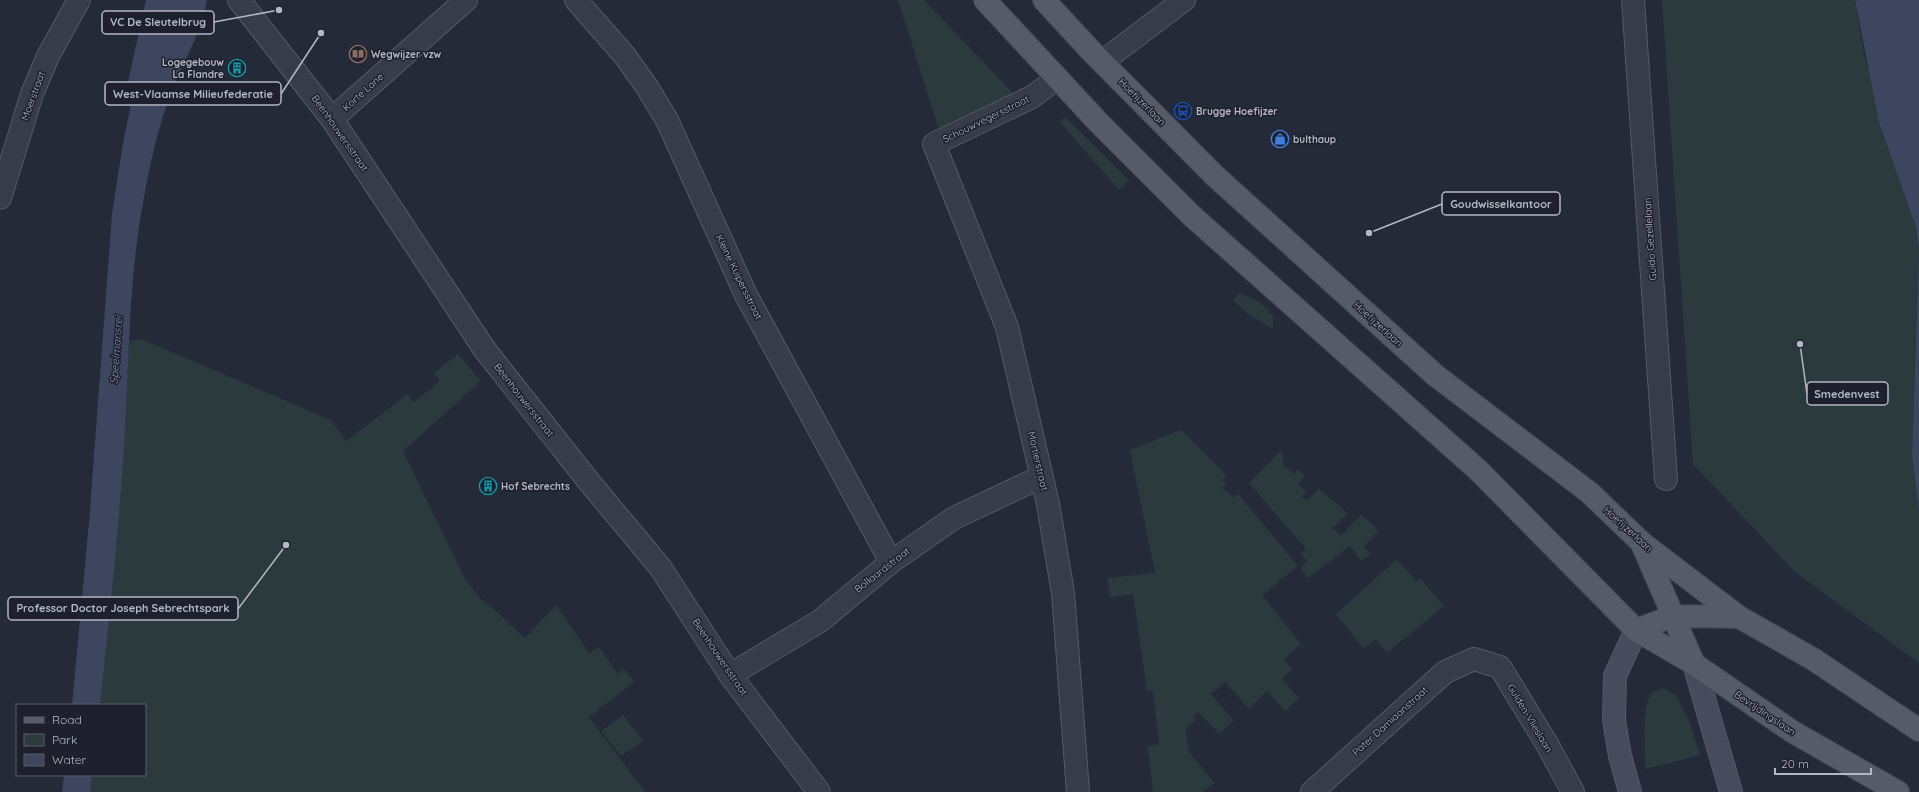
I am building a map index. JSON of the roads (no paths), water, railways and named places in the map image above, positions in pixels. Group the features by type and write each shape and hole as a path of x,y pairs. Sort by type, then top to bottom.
{"main road":[{"path":"985,0 1056,79 1192,216 1478,470 1636,630"},
{"name":"Hoefijzerlaan","path":"1044,0 1102,62 1214,175 1435,375 1590,493 1642,543 1738,617"},
{"path":"1642,543 1694,664 1731,792"},
{"path":"1630,792 1620,756 1614,720 1615,676 1636,630 1673,616 1738,617 1813,659 1919,730"},
{"name":"Bevrijdingslaan","path":"1636,630 1694,664 1793,732 1898,792"}],"street":[{"name":"Moerstraat","path":"0,198 32,94 48,56 79,0"},
{"name":"Beenhouwersstraat","path":"239,0 332,120 484,350 590,483 660,567 730,675 819,792"},
{"name":"Korte Lane","path":"332,120 466,0"},
{"name":"Kleine Kuipersstraat","path":"576,0 625,56 647,87 667,120 746,296 891,562"},
{"path":"1102,62 1184,0"},
{"name":"Guido Gezellelaan","path":"1633,0 1666,479"},
{"name":"Schouwvegersstraat","path":"934,144 1032,97 1056,79"},
{"name":"Mortierstraat","path":"934,144 1007,327 1048,504 1063,593 1078,792"},
{"name":"Bollaardstraat","path":"730,675 820,621 891,562 954,518 1041,477"},
{"name":"Pater Damiaanstraat","path":"1312,792 1445,672 1474,659"},
{"name":"Gulden-Vlieslaan","path":"1474,659 1500,667 1547,744 1573,792"}],"water":[{"name":"Speelmansrei","path":"146,0 207,0 200,26 173,88 163,116 151,163 139,227 131,303 120,498 100,704 72,704 89,522 112,214 123,143 135,85 128,82"},
{"path":"1855,0 1919,0 1919,252 1916,227 1879,122"},
{"path":"1919,252 1919,511 1912,455"},
{"path":"64,776 92,776 90,792 62,792"}],"place":[{"name":"VC De Sleutelbrug","path":"279,10"},
{"name":"West-Vlaamse Milieufederatie","path":"321,33"},
{"name":"Wegwijzer vzw","path":"358,54"},
{"name":"Logegebouw La Flandre","path":"237,68"},
{"name":"Brugge Hoefijzer","path":"1183,111"},
{"name":"bulthaup","path":"1280,139"},
{"name":"Goudwisselkantoor","path":"1369,233"},
{"name":"Smedenvest","path":"1800,344"},
{"name":"Hof Sebrechts","path":"488,486"},
{"name":"Professor Doctor Joseph Sebrechtspark","path":"286,545"}]}
